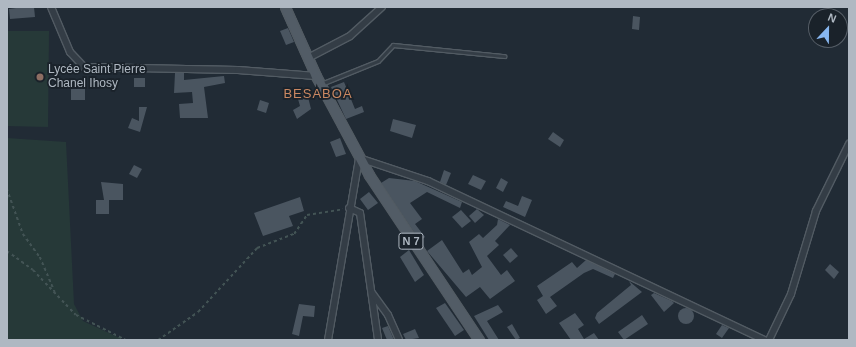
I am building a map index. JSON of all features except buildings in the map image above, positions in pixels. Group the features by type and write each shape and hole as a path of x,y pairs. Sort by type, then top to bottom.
{"main road":[{"name":"N 7","path":"285,7 308,58 359,158 478,340"}],"street":[{"path":"51,7 70,52 84,67 238,70 319,80"},
{"path":"308,58 350,36 382,7"},
{"path":"769,340 790,294 814,216 849,144"},
{"path":"328,340 349,208 359,158 428,181 762,339"},
{"path":"349,208 360,213 378,340"},
{"path":"372,292 388,314 399,340"}],"lane":[{"path":"319,80 378,61 393,45 504,56"}],"path":[{"path":"7,190 23,234 40,257 56,294"},
{"path":"158,340 198,312 257,248 294,234 307,215 349,208"},
{"path":"7,251 56,294 76,315 126,340"}],"green space":[{"path":"7,31 49,31 48,127 7,126"},
{"path":"7,138 66,142 74,304 83,321 124,340 7,340"}],"place":[{"name":"Lycée Saint Pierre Chanel Ihosy","path":"40,77"}],"district":[{"name":"BESABOA","path":"318,94"}]}
